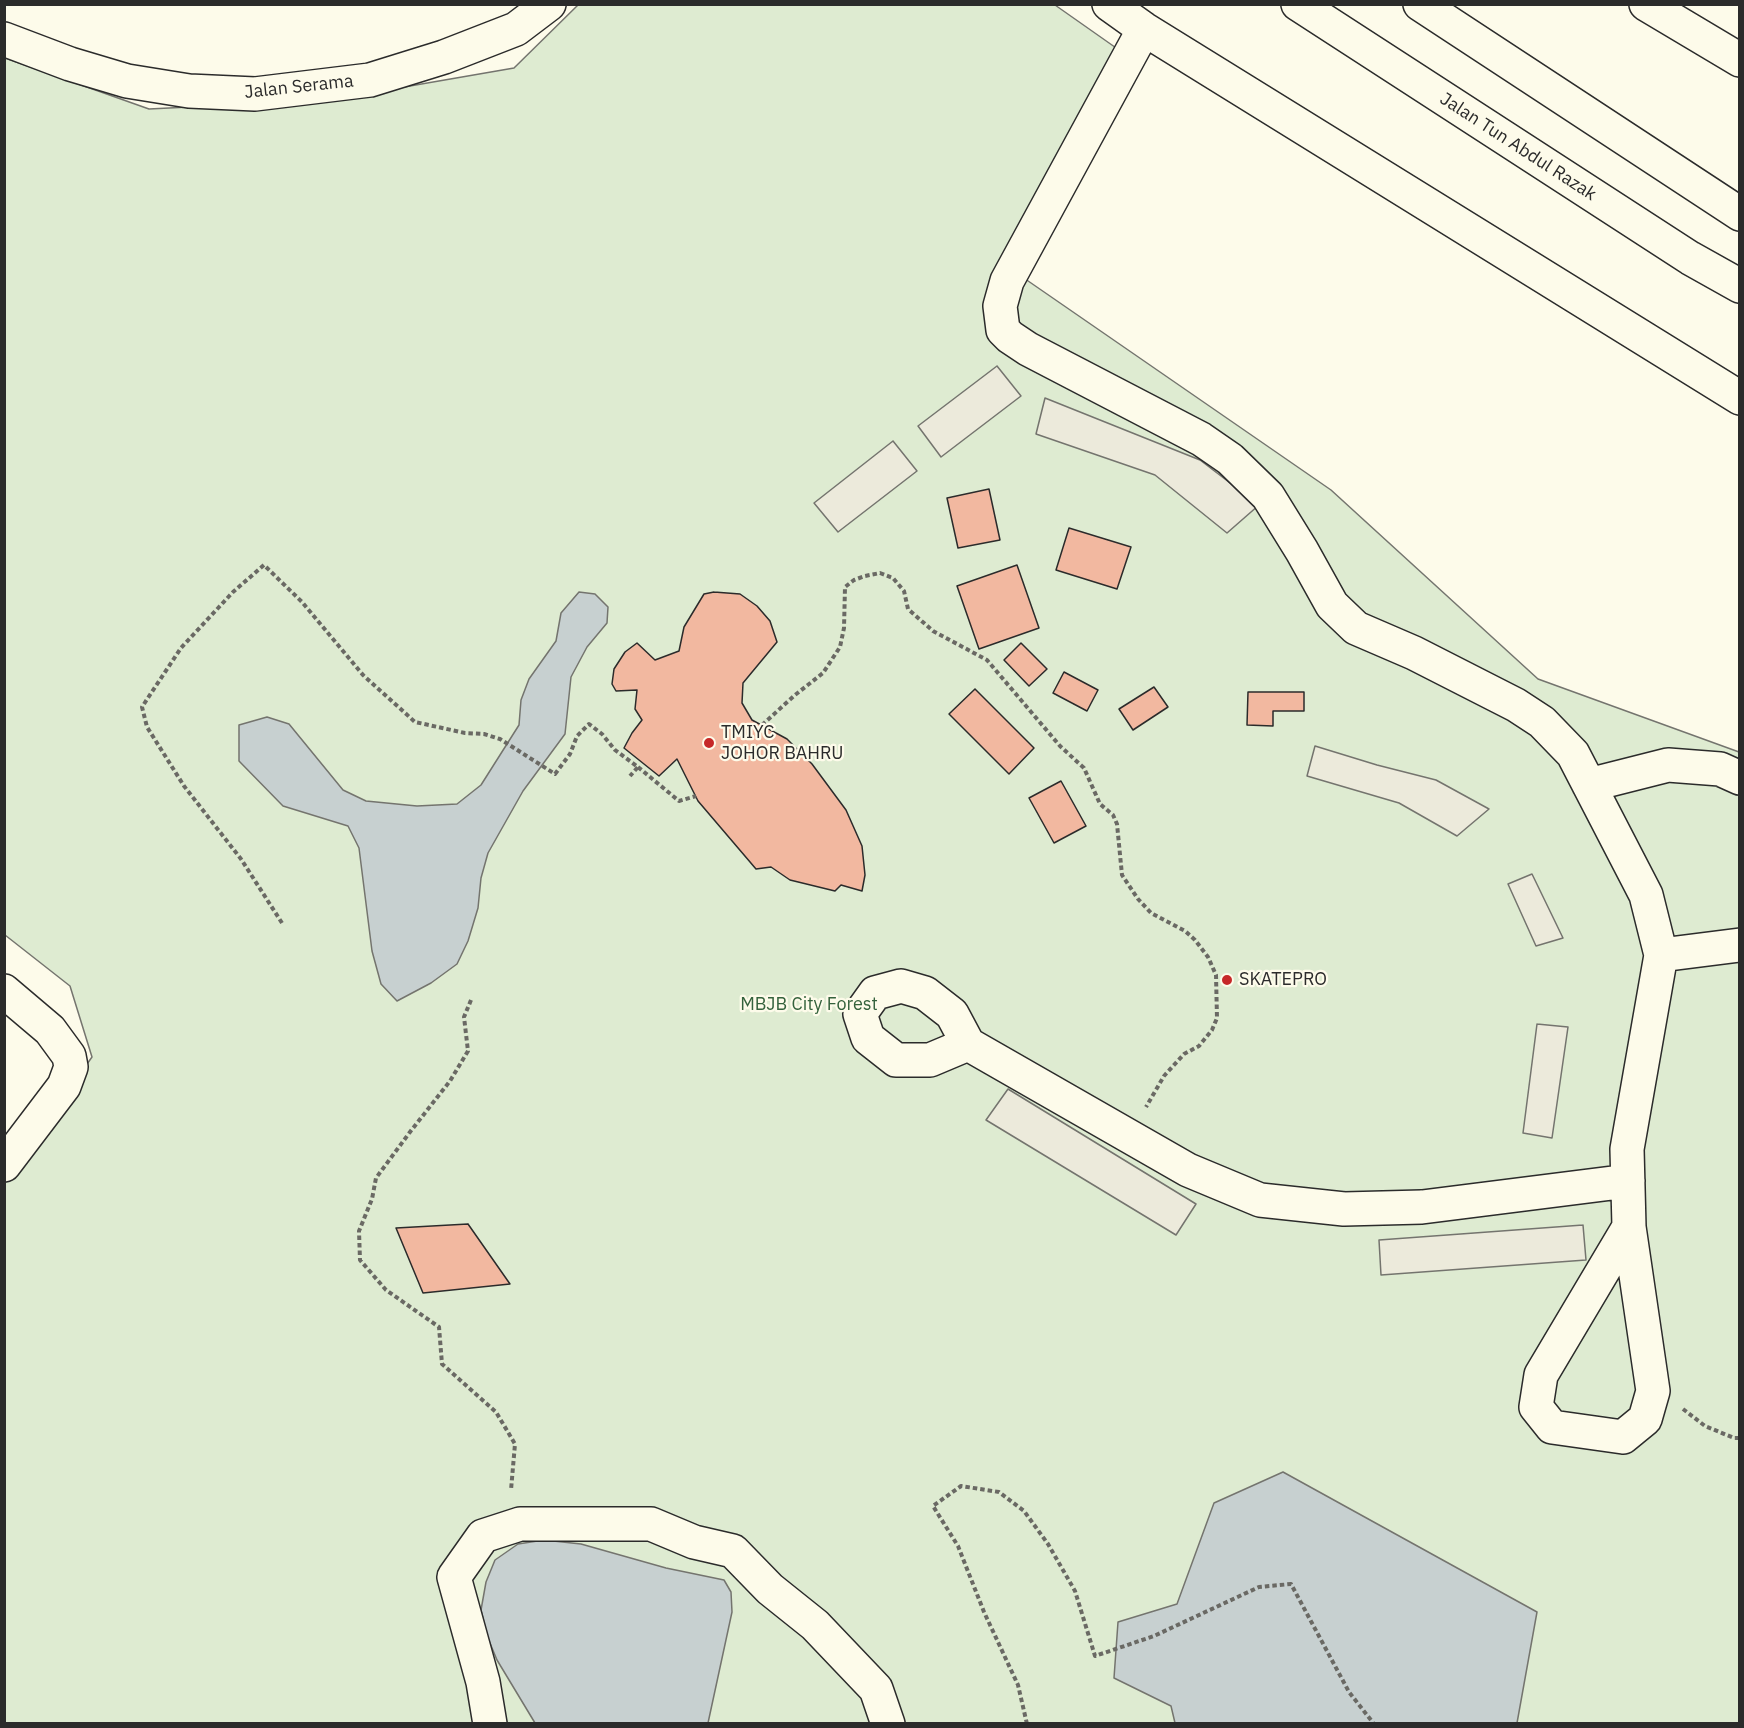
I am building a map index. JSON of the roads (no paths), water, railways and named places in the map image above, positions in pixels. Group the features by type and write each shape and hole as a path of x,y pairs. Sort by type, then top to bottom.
{"main road":[{"path":"1109,4 1144,29 1740,399"},
{"name":"Jalan Tun Abdul Razak","path":"1298,4 1690,258 1740,286"},
{"path":"1420,4 1740,214"},
{"path":"1646,4 1740,60"},
{"name":"Jalan Serama","path":"4,39 70,64 127,81 189,91 255,94 370,80 444,57 516,29 542,7"},
{"path":"1144,29 1007,281 1000,306 1003,330 1028,348 1202,439 1230,459 1268,496 1332,605 1356,628 1414,653 1516,705 1542,722 1573,754 1646,895 1661,955 1628,1149 1629,1227 1653,1391 1645,1419 1623,1437 1552,1427 1536,1407 1540,1375 1629,1227"},
{"path":"1589,785 1668,765 1720,769 1740,778"},
{"path":"1661,955 1740,945"},
{"path":"4,991 50,1030 69,1056 71,1066 64,1086 4,1165"},
{"path":"968,1044 1188,1170 1260,1200 1344,1209 1422,1208 1628,1181"},
{"path":"490,1724 483,1682 454,1578 483,1536 520,1524 651,1524 694,1542 733,1551 770,1588 815,1625 876,1689 888,1724"}],"place":[{"name":"TMIYC JOHOR BAHRU","path":"709,743"},
{"name":"SKATEPRO","path":"1227,980"}],"park label":[{"name":"MBJB City Forest","path":"809,1005"}]}
